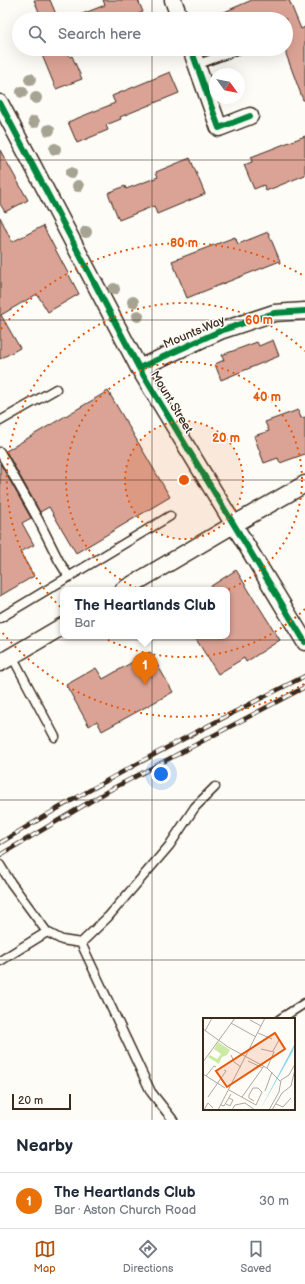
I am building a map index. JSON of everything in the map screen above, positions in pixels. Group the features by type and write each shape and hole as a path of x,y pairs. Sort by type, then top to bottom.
{"street":[{"path":"173,0 177,12"},
{"path":"193,56 219,128 250,116"},
{"name":"Mount Street","path":"0,103 139,368 301,636"},
{"name":"Mounts Way","path":"139,368 220,331 274,313 305,311"},
{"path":"128,587 305,484"},
{"path":"6,660 60,628"}],"lane":[{"path":"196,65 220,56"},
{"path":"0,421 56,389"},
{"path":"0,452 69,577"},
{"path":"0,618 170,516"},
{"path":"6,660 55,737"},
{"path":"81,943 108,917 169,846 195,807 215,788"},
{"path":"0,865 11,883 47,932 62,940 81,943"},
{"path":"0,961 47,932"},
{"path":"81,943 151,1092 173,1120"},
{"path":"282,1018 305,1003"}],"building":[{"path":"34,0 50,0 55,12 39,12"},
{"path":"103,0 138,0 143,12 87,12 105,5"},
{"path":"252,0 289,0 301,29 305,27 305,100 303,100 287,56 293,56 293,12 224,12"},
{"path":"42,56 72,56 82,79 56,89"},
{"path":"170,72 179,93 120,117 121,119 106,125 108,130 77,143 68,122 115,103 112,96"},
{"path":"305,136 305,175 266,191 264,185 254,189 244,165 252,162 251,157"},
{"path":"0,150 28,200 5,212 0,204"},
{"path":"190,158 205,194 157,214 154,206 119,220 108,193 125,186 126,189 158,177 156,172"},
{"path":"0,217 12,242 43,226 79,294 48,312 37,294 1,315 20,348 0,359"},
{"path":"268,232 280,261 187,298 172,261 235,237 238,244"},
{"path":"273,340 279,356 221,380 215,364 224,360 222,355 257,342 259,346"},
{"path":"108,391 170,497 76,553 49,507 40,512 6,451"},
{"path":"298,410 301,418 305,417 305,454 280,463 278,458 264,463 254,436 269,431 265,422"},
{"path":"0,463 31,518 22,523 34,545 20,552 34,576 0,596"},
{"path":"236,570 280,640 246,662 244,658 218,674 196,639 230,639 230,587 210,587"},
{"path":"150,652 173,692 102,731 97,721 89,726 66,685 96,668 103,679"}],"railway":[{"path":"0,843 75,798 151,756 305,676"},
{"path":"0,855 108,791 305,687"}],"cycle path":[{"path":"193,56 219,128 250,116"},
{"path":"0,103 139,368 305,642"},
{"path":"139,368 220,331 274,313 305,311"}],"place":[{"name":"The Heartlands Club","path":"145,685"}]}
